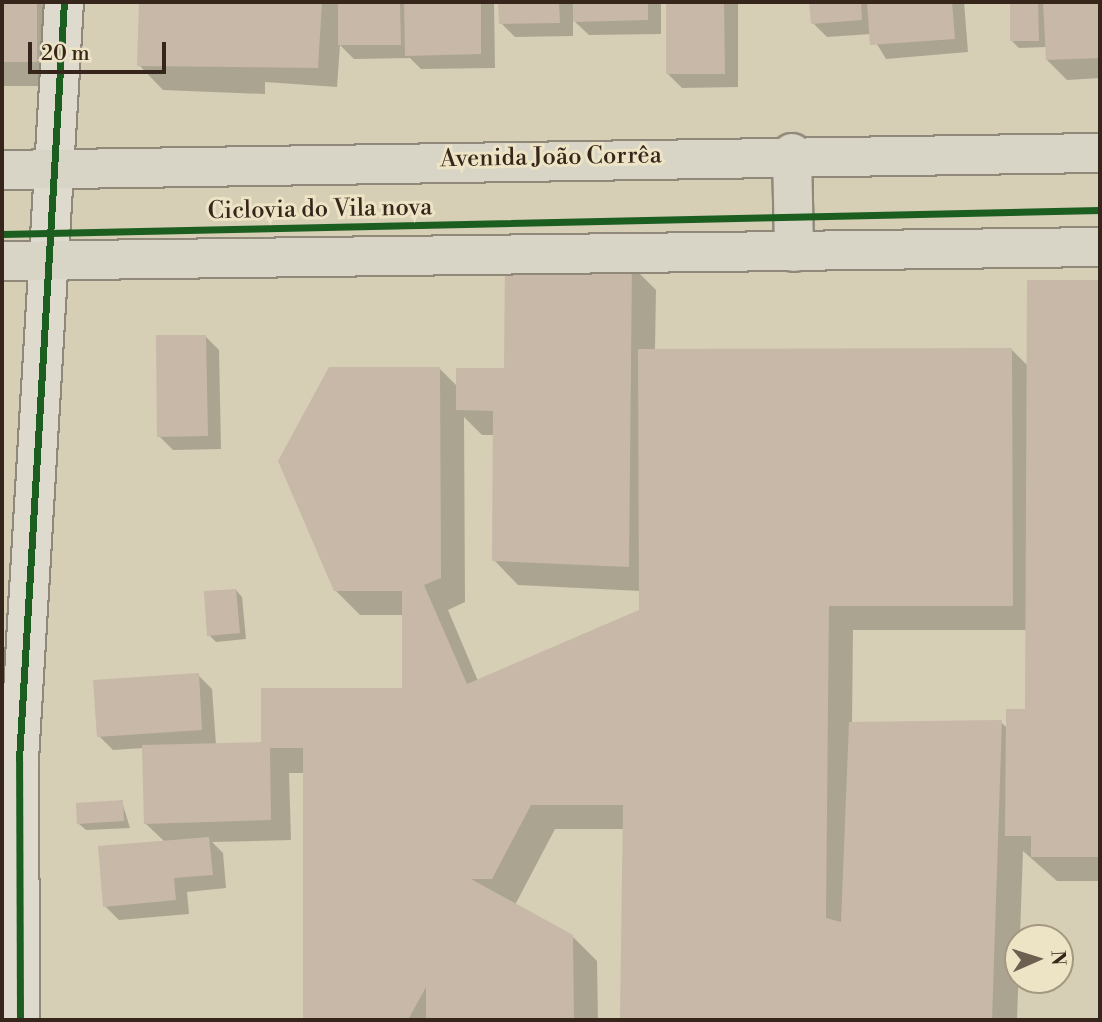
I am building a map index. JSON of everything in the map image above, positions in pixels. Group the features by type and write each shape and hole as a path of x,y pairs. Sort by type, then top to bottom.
{"main road":[{"name":"Avenida João Corrêa","path":"2,170 792,153 1100,153"},
{"path":"792,153 794,251"},
{"path":"2,261 1100,247"}],"street":[{"path":"20,1020 11,759 50,261 64,2"}],"building":[{"path":"2,2 37,2 37,62 2,62"},
{"path":"139,2 322,2 318,68 137,66"},
{"path":"338,2 400,2 401,45 338,45"},
{"path":"404,2 481,2 481,54 405,56"},
{"path":"498,2 559,2 560,23 499,24"},
{"path":"573,2 648,2 648,20 573,22"},
{"path":"666,2 724,2 725,74 666,74"},
{"path":"809,2 861,2 862,20 811,24"},
{"path":"867,2 952,2 955,39 870,45"},
{"path":"1010,2 1038,2 1039,41 1010,41"},
{"path":"1043,2 1100,2 1100,58 1046,60"},
{"path":"505,263 632,263 629,567 492,561 493,411 456,410 456,368 504,368"},
{"path":"1027,280 1100,280 1100,857 1031,857 1031,836 1005,836 1006,709 1025,709"},
{"path":"156,335 206,335 208,436 157,437"},
{"path":"1012,348 1013,606 829,606 826,918 841,922 849,722 1002,720 992,1020 620,1020 623,805 531,805 492,879 471,879 573,935 574,1020 426,1020 426,987 408,1020 303,1020 303,748 270,748 271,820 144,824 142,745 261,742 261,688 402,688 402,591 334,591 278,461 329,367 440,367 441,578 424,585 467,684 639,610 638,349"},
{"path":"236,589 240,633 207,636 204,591"},
{"path":"199,673 202,730 97,737 93,680"},
{"path":"123,800 124,821 77,824 76,803"},
{"path":"209,837 213,875 174,878 176,900 103,907 98,846"}],"cycle path":[{"path":"20,1020 19,759 64,2"},
{"name":"Ciclovia do Vila nova","path":"2,234 1100,210"}]}
